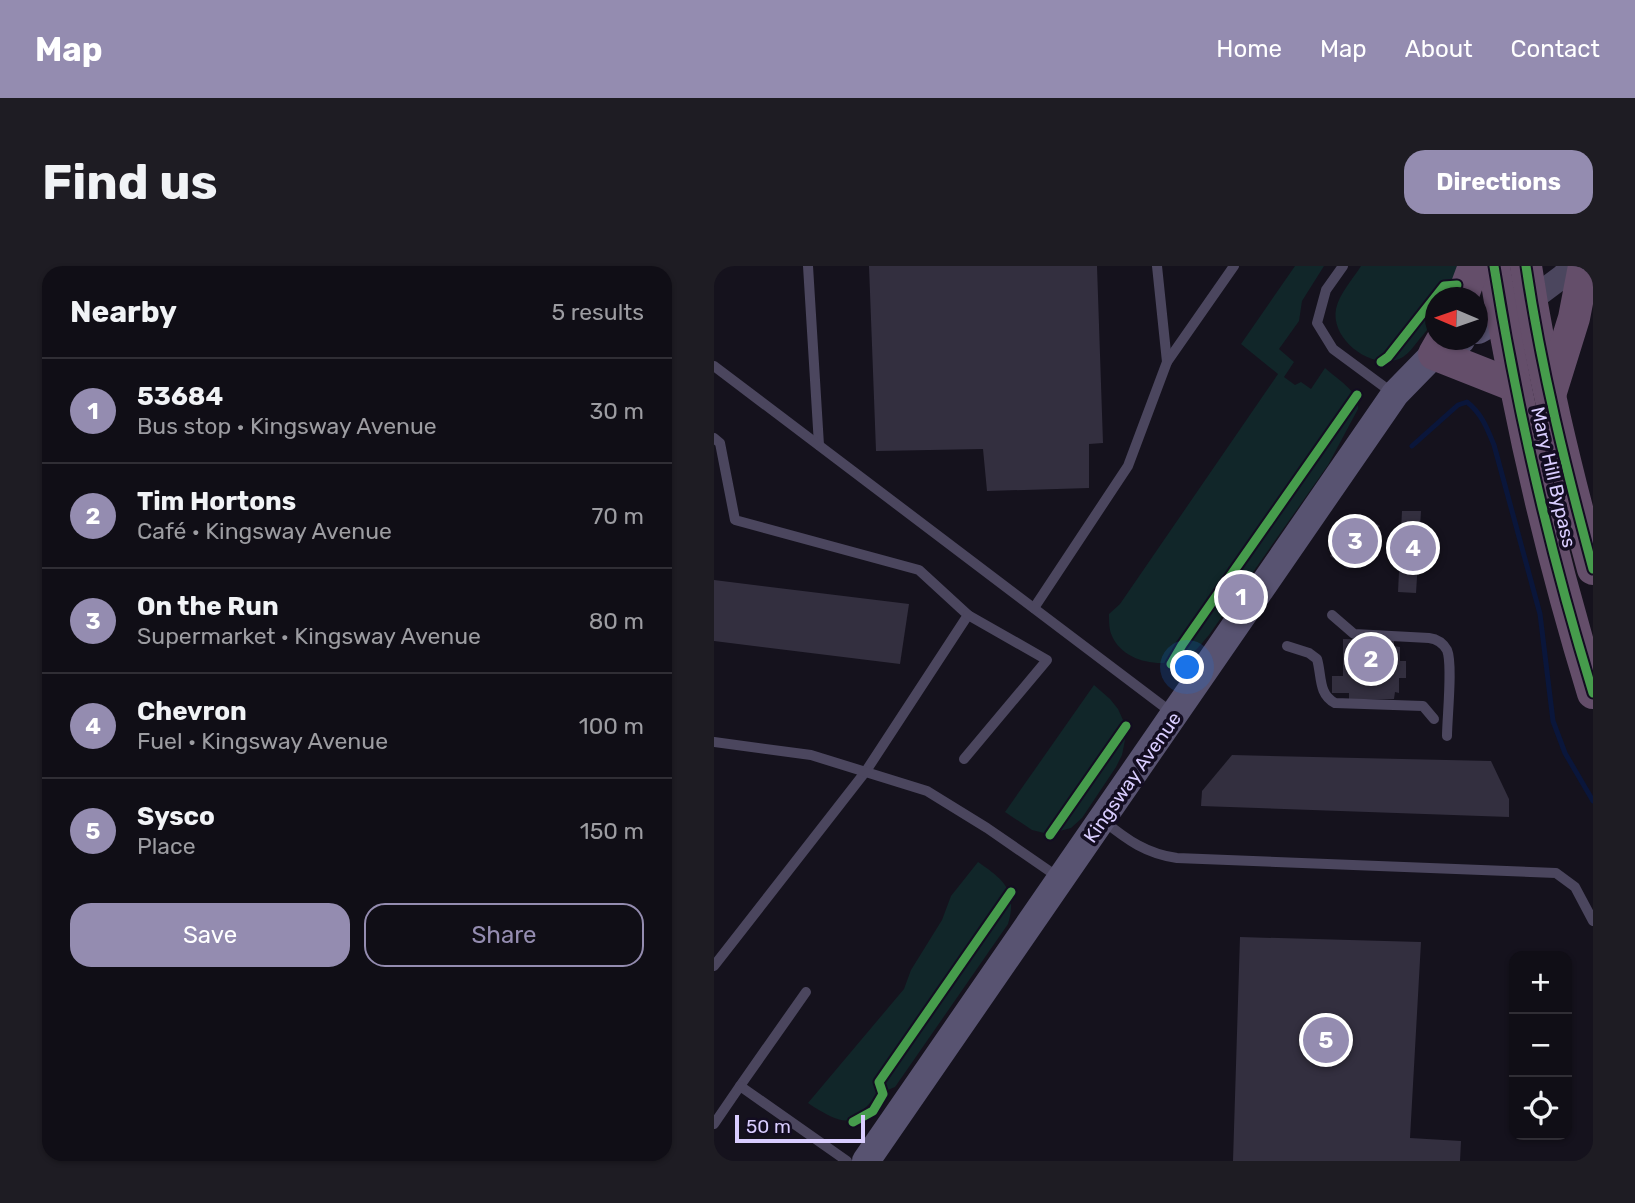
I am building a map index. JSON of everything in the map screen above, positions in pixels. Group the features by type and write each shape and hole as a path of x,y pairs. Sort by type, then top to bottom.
{"highway":[{"path":"1466,287 1474,266"},
{"name":"Mary Hill Bypass","path":"1494,266 1490,323 1515,386 1549,537 1593,693"},
{"name":"Mary Hill Bypass","path":"1526,266 1551,394 1593,569"},
{"path":"1551,394 1574,318 1584,266"},
{"path":"1456,350 1515,386"}],"main road":[{"path":"1490,323 1531,300"},
{"name":"Kingsway Avenue","path":"866,1161 1395,394 1440,350"}],"street":[{"path":"1531,300 1573,266"}],"lane":[{"path":"808,266 819,445"},
{"path":"1157,266 1167,362"},
{"path":"1034,608 1128,466 1167,362 1234,266"},
{"path":"1343,266 1326,290 1317,323 1333,349 1395,394"},
{"path":"714,366 1175,715"},
{"path":"714,438 720,443 735,520 919,570 968,615 1047,660 964,759"},
{"path":"714,966 866,771 968,615"},
{"path":"1332,615 1354,634 1436,639 1446,648 1449,661 1447,736"},
{"path":"1287,646 1309,653 1317,659 1321,687 1327,698 1335,703 1423,706 1434,719"},
{"path":"714,743 811,755 927,791 1061,879"},
{"path":"1102,820 1143,849 1161,856 1177,858 1556,873 1575,887 1593,921"},
{"path":"714,1124 806,992"},
{"path":"740,1086 847,1161"}],"green space":[{"path":"1295,266 1324,266 1302,301 1299,321 1279,349 1294,362 1284,377 1295,385 1301,382 1311,389 1325,368 1352,391 1358,409 1328,465 1198,648 1176,661 1144,661 1117,645 1112,636 1109,614 1120,604 1278,374 1241,344"},
{"path":"1361,266 1461,266 1454,287 1425,287 1425,332 1403,357 1392,361 1368,357 1347,342 1336,321 1336,309 1343,292"},
{"path":"1094,685 1110,699 1123,720 1125,740 1122,755 1082,818 1071,828 1048,834 1032,830 1005,812"},
{"path":"978,862 995,874 1006,887 1011,903 1008,924 895,1087 881,1094 850,1120 840,1120 808,1103 904,989 911,970 942,920 951,896"}],"building":[{"path":"869,266 1097,266 1103,443 1089,444 1089,488 987,491 983,449 876,451"},
{"path":"1402,511 1421,511 1416,593 1398,592"},
{"path":"1360,514 1380,526 1348,569 1330,556"},
{"path":"714,580 909,604 900,664 714,641"},
{"path":"1343,639 1394,640 1394,646 1400,647 1400,661 1406,661 1406,678 1399,678 1399,693 1395,692 1394,699 1349,699 1349,693 1332,693 1332,676 1343,676"},
{"path":"1232,755 1491,761 1509,799 1509,817 1201,806 1202,791"},
{"path":"1240,937 1421,942 1410,1138 1461,1141 1460,1161 1233,1161"}],"waterway":[{"path":"1412,446 1458,405 1467,402 1477,411 1486,427 1494,445 1540,614 1553,721 1565,753 1593,801"}],"cycle path":[{"path":"1494,266 1536,481 1593,693"},
{"path":"1526,266 1555,418 1593,569"},
{"path":"1381,362 1388,357 1444,286 1457,285"},
{"path":"1171,664 1357,395"},
{"path":"1050,835 1126,726"},
{"path":"853,1122 873,1111 883,1094 879,1082 1011,892"}],"place":[{"name":"On the Run","path":"1355,541"},
{"name":"Chevron","path":"1413,548"},
{"name":"53684","path":"1241,597"},
{"name":"Tim Hortons","path":"1371,659"},
{"name":"Sysco","path":"1326,1040"}]}
